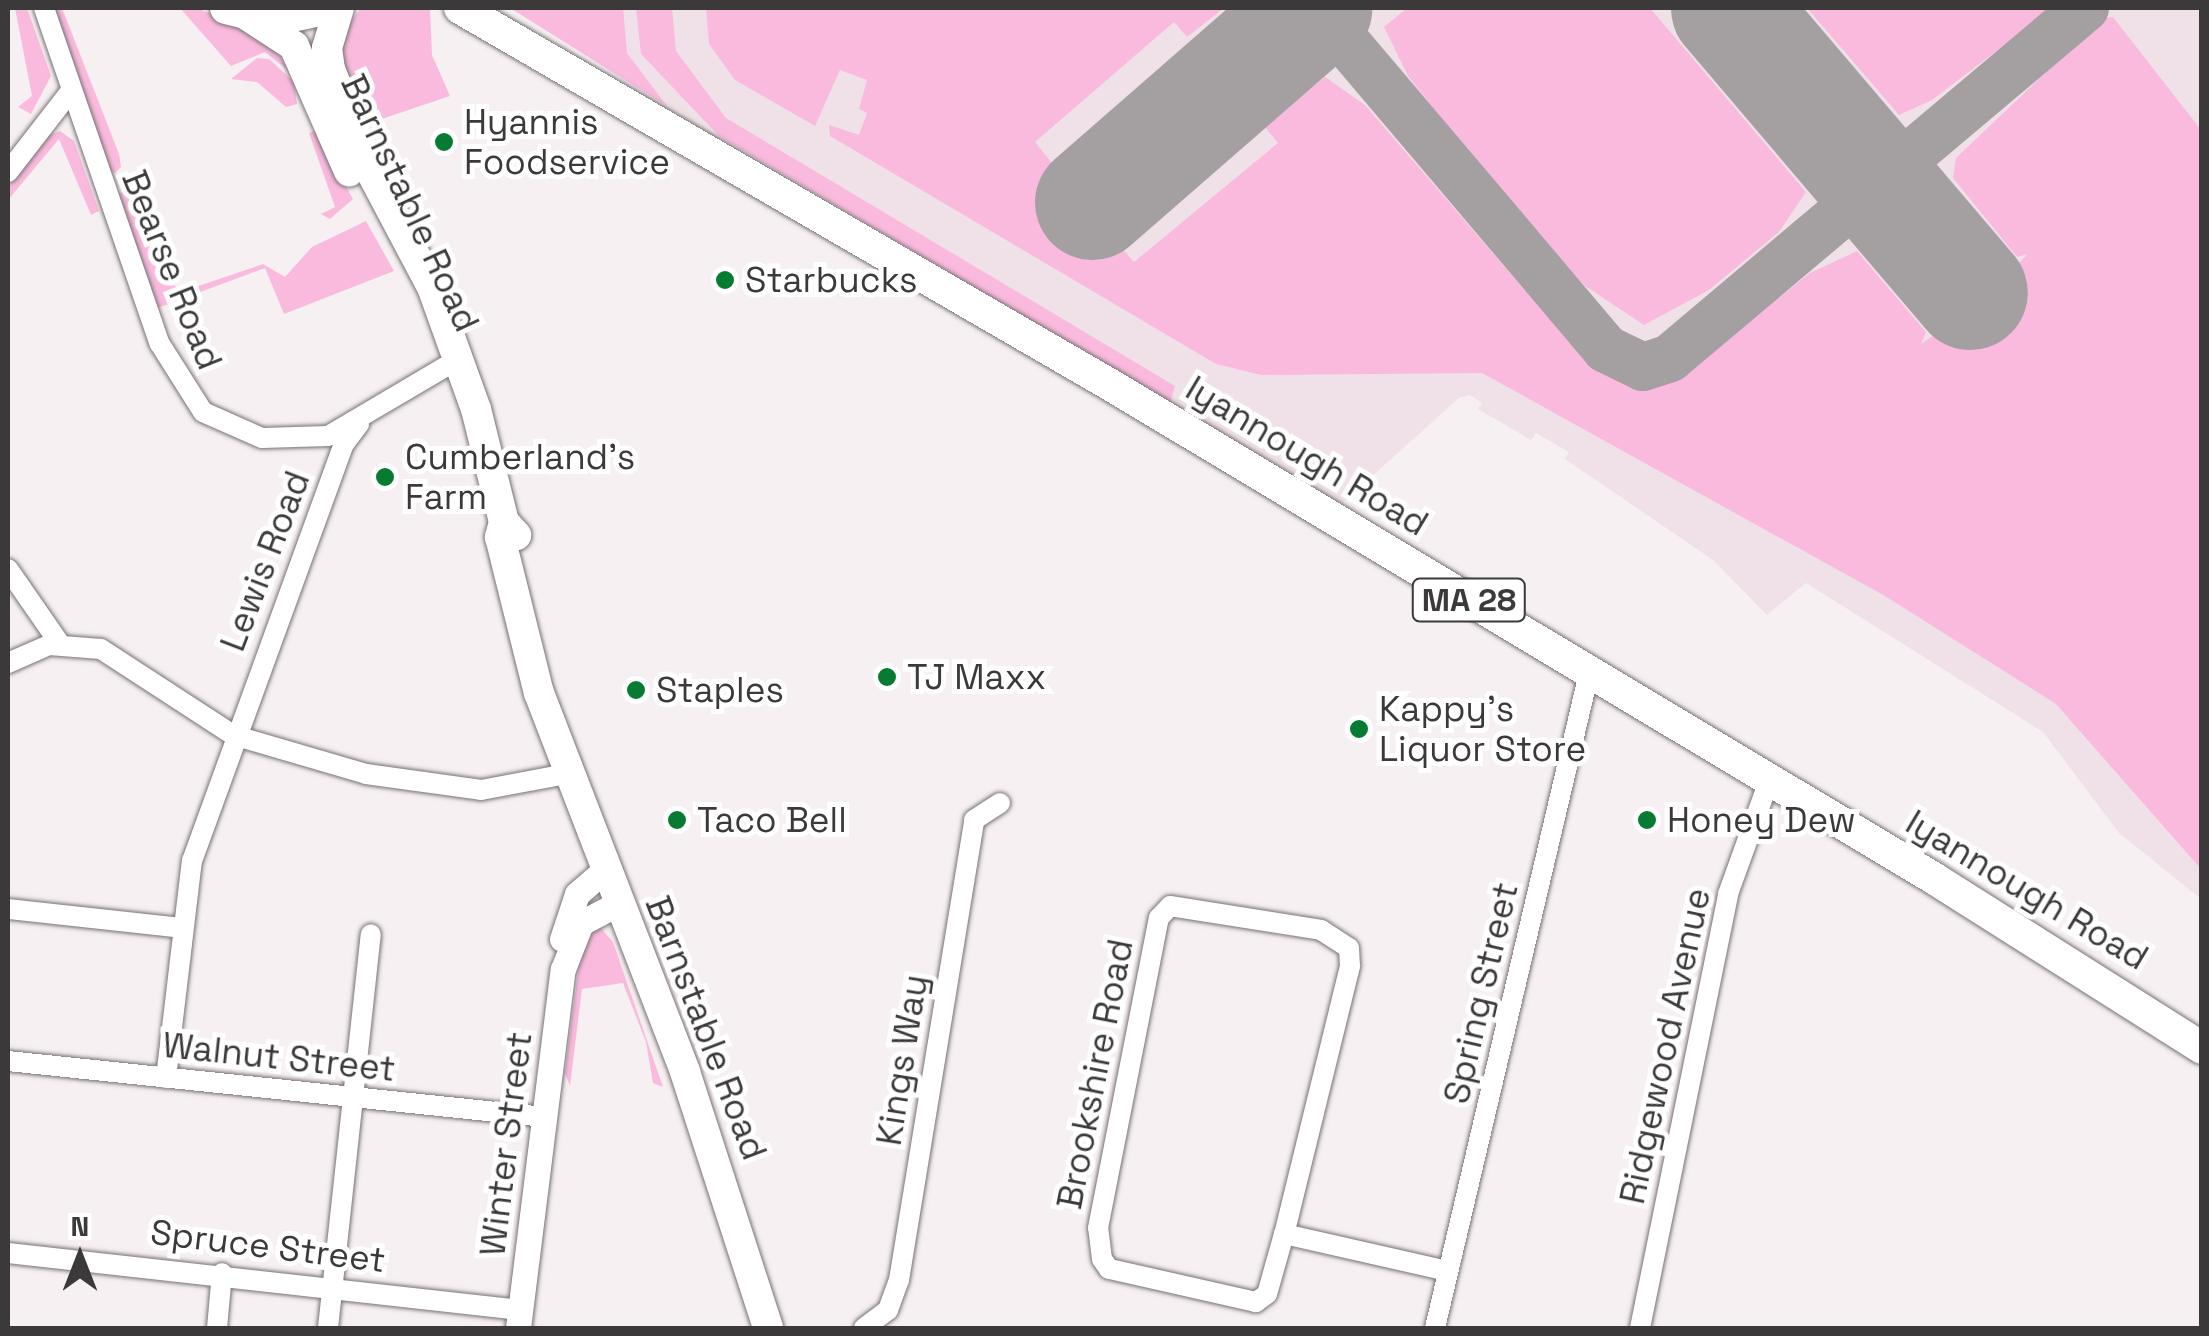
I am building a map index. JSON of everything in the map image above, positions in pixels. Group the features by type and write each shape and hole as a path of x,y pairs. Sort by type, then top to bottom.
{"main road":[{"path":"237,12 286,20 328,8"},
{"name":"Barnstable Road","path":"339,8 327,48 330,69 358,145 432,286 476,409 480,442"},
{"name":"Iyannough Road","path":"460,8 674,129 1589,672 2202,1048"},
{"name":"Iyannough Road","path":"486,8 674,129"},
{"name":"Barnstable Road","path":"237,12 286,38 301,57 341,156 414,284 445,368 480,442 504,522 500,537 539,693 688,1082 768,1328"}],"street":[{"name":"Bearse Road","path":"44,8 160,344 193,403 230,428 262,438 328,436 445,368"},
{"path":"8,172 70,92"},
{"name":"Lewis Road","path":"166,1078 192,860 233,735 344,444 366,415"},
{"path":"8,569 60,644"},
{"path":"8,663 60,644 116,654 233,735 346,770 460,789 569,765"},
{"name":"Spring Street","path":"1435,1328 1589,672"},
{"name":"Ridgewood Avenue","path":"1640,1328 1728,894 1769,780"},
{"name":"Kings Way","path":"864,1328 888,1310 899,1280 974,820 1000,803"},
{"name":"Winter Street","path":"519,1319 563,969 562,938 572,902 606,869"},
{"name":"Winter Street","path":"563,969 581,923 619,903"},
{"name":"Brookshire Road","path":"1170,906 1322,930 1348,948 1350,966 1284,1234 1267,1294 1256,1302 1109,1270 1102,1258 1098,1228 1159,918 1170,906"},
{"path":"8,909 182,928"},
{"path":"328,1328 371,934"},
{"name":"Walnut Street","path":"8,1062 544,1117"},
{"path":"1284,1234 1448,1271"},
{"name":"Spruce Street","path":"8,1254 333,1285 519,1319"},
{"path":"217,1328 222,1273"}],"shaded area":[{"path":"15,8 27,8 51,76 31,114 18,107 32,96"},
{"path":"54,8 62,8 119,154 121,167 115,173 108,172"},
{"path":"180,8 197,8 269,39 289,71 265,52 231,66"},
{"path":"361,8 430,8 432,55 450,96 361,126 340,66 341,34"},
{"path":"510,8 623,8 627,53 667,106"},
{"path":"516,8 2201,8 2201,899 2119,833 2043,732 1806,583 1767,615 1713,560 1565,459 1569,452 1536,433 1531,440 1478,409 1482,403 1470,395 1459,398 1340,505 664,109"},
{"path":"636,8 672,8 676,51 726,118 1175,386 1170,403 719,136 641,54"},
{"path":"706,8 1224,8 1187,37 1174,22 1035,142 1068,183 1054,196 1085,235 1100,223 1134,262 1278,143 1264,126 1325,77 1365,105 1591,367 1640,388 1679,376 1810,273 1857,251 1926,332 1921,344 1945,327 1939,317 1999,266 2007,274 2028,254 2017,257 1953,178 1956,158 2103,18 2113,17 2201,130 2201,869 2056,704 1885,596 1482,373 1261,375 1216,364 830,136 829,125 859,135 867,113 859,109 867,80 840,70 815,126 735,80 709,44"},
{"path":"1407,8 1650,8 1806,192 1779,232 1709,290 1644,325 1585,286 1501,194 1408,76 1384,27"},
{"path":"1807,8 2053,8 1932,100 1899,115"},
{"path":"257,58 269,59 294,82 297,104 286,107 257,82 231,79"},
{"path":"60,131 74,141 99,211 91,215 59,139 8,200 8,187 45,137"},
{"path":"315,131 353,199 330,219 321,214 335,207 309,133"},
{"path":"126,190 133,193 166,281 184,291 263,264 285,277 312,247 366,221 394,271 284,314 265,268 155,309 117,195"},
{"path":"600,927 613,942 663,1087 653,1083 646,1042 623,983 582,989 570,1086 565,1073 582,941"}],"taxiway":[{"path":"1317,8 1606,349 1643,367 1670,358 2085,8"}],"runway":[{"path":"1092,202 1314,8"},
{"path":"1728,8 1970,292"}],"place":[{"name":"Hyannis Foodservice","path":"444,142"},
{"name":"Starbucks","path":"725,280"},
{"name":"Cumberland's Farm","path":"385,477"},
{"name":"TJ Maxx","path":"887,677"},
{"name":"Staples","path":"636,690"},
{"name":"Kappy's Liquor Store","path":"1359,729"},
{"name":"Taco Bell","path":"677,820"},
{"name":"Honey Dew","path":"1647,820"}]}
